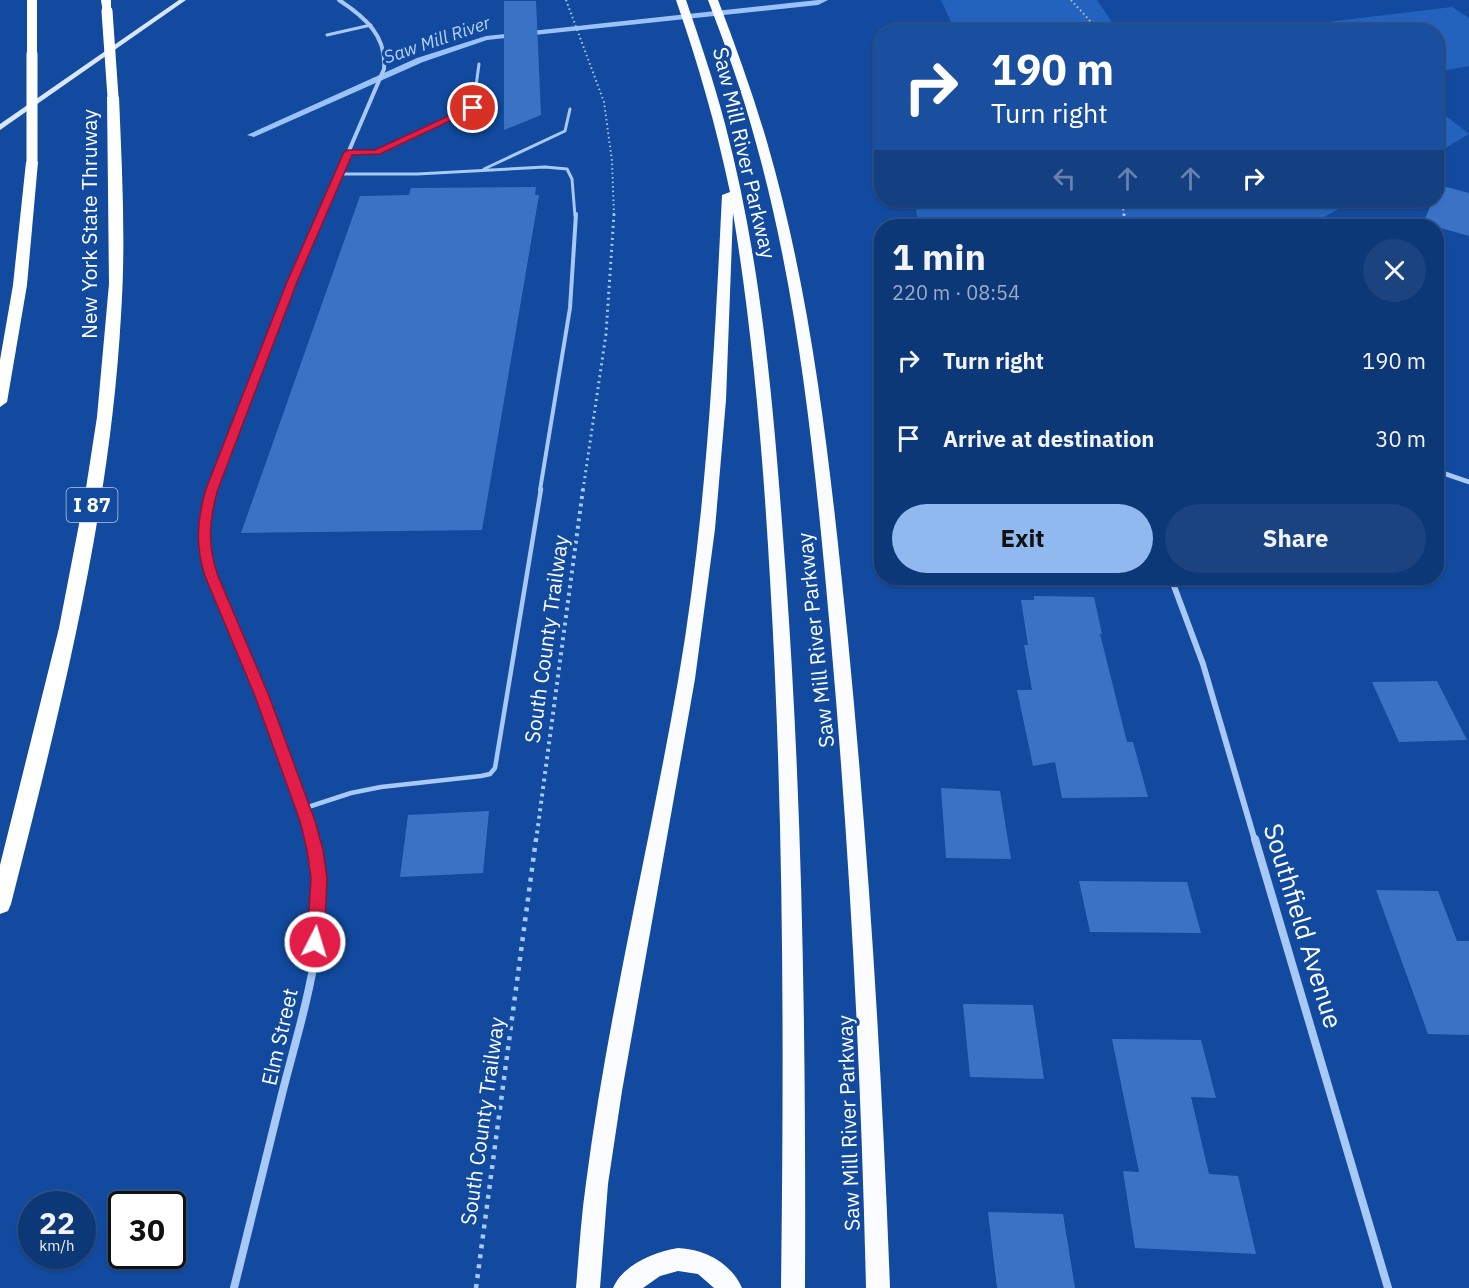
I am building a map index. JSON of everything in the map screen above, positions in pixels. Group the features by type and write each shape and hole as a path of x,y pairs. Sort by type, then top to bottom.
{"highway":[{"path":"0,402 20,285 32,162 33,0"},
{"name":"Saw Mill River Parkway","path":"714,0 758,126 786,250 814,412 826,506 853,785 865,958 878,1288"},
{"name":"Saw Mill River Parkway","path":"682,1 695,38 729,167 742,232 763,389 780,605 793,921 793,1288"},
{"name":"New York State Thruway","path":"0,904 62,657 87,533 103,432 113,344 117,267 113,97 106,6"},
{"path":"588,1288 597,1184 611,1091 687,679 708,529 719,400 729,167"},
{"path":"625,1288 638,1275 660,1263 681,1258 703,1263 723,1278 730,1288"}],"main road":[{"path":"0,128 183,0"}],"street":[{"name":"Elm Street","path":"234,1288 310,979 318,923 319,878 315,850 262,696 206,559 204,519 212,489 292,282 384,69 385,51 381,39 371,25 339,0"},
{"path":"1444,473 1469,482"},
{"name":"Southfield Avenue","path":"1174,585 1203,664 1388,1288"}],"lane":[{"path":"327,35 371,25"},
{"path":"348,152 377,152 473,108 479,64"},
{"path":"482,170 565,131 570,109"},
{"path":"302,809 381,787 481,776 489,774 495,768 570,308 576,232 573,178 567,170 545,167 417,174 339,174"}],"path":[{"name":"South County Trailway","path":"476,1288 579,514 609,325 614,279 614,214 611,153 606,114 584,43 566,0"},
{"path":"1071,0 1093,24"}],"shaded area":[{"path":"941,0 1097,0 1113,24 952,24"},
{"path":"1452,7 1469,18 1469,66 1444,71 1444,24 1310,24"},
{"path":"1444,114 1469,134 1444,149"},
{"path":"915,207 1342,207 1324,217 1325,219 918,219"}],"building":[{"path":"504,1 536,1 541,115 504,130"},
{"path":"1444,186 1469,193 1469,236 1444,229 1444,219 1425,219 1430,207 1444,207"},
{"path":"536,187 535,195 539,195 482,530 241,533 360,196 409,195 411,188"},
{"path":"1034,596 1094,597 1102,634 1100,634 1127,742 1133,742 1148,797 1062,798 1055,762 1033,766 1017,690 1032,690 1024,645 1028,645 1021,600 1034,600"},
{"path":"1437,681 1467,740 1399,742 1372,682"},
{"path":"941,788 1000,791 1011,859 946,858"},
{"path":"489,811 483,873 400,877 408,815"},
{"path":"1079,881 1187,882 1201,933 1090,932"},
{"path":"1376,890 1438,891 1457,941 1469,941 1469,1035 1428,1034"},
{"path":"963,1004 1033,1005 1044,1079 970,1077"},
{"path":"1112,1039 1201,1040 1216,1098 1191,1097 1209,1174 1238,1176 1256,1254 1135,1248 1123,1171 1139,1172"},
{"path":"988,1212 1063,1214 1075,1288 997,1288"}],"waterway":[{"name":"Saw Mill River","path":"251,135 420,60 486,38 818,3 824,0"}],"route":[{"path":"315,942 318,923 319,878 315,850 307,821 262,696 206,559 204,519 212,489 292,282 348,152 377,152 386,149 473,108"}]}
